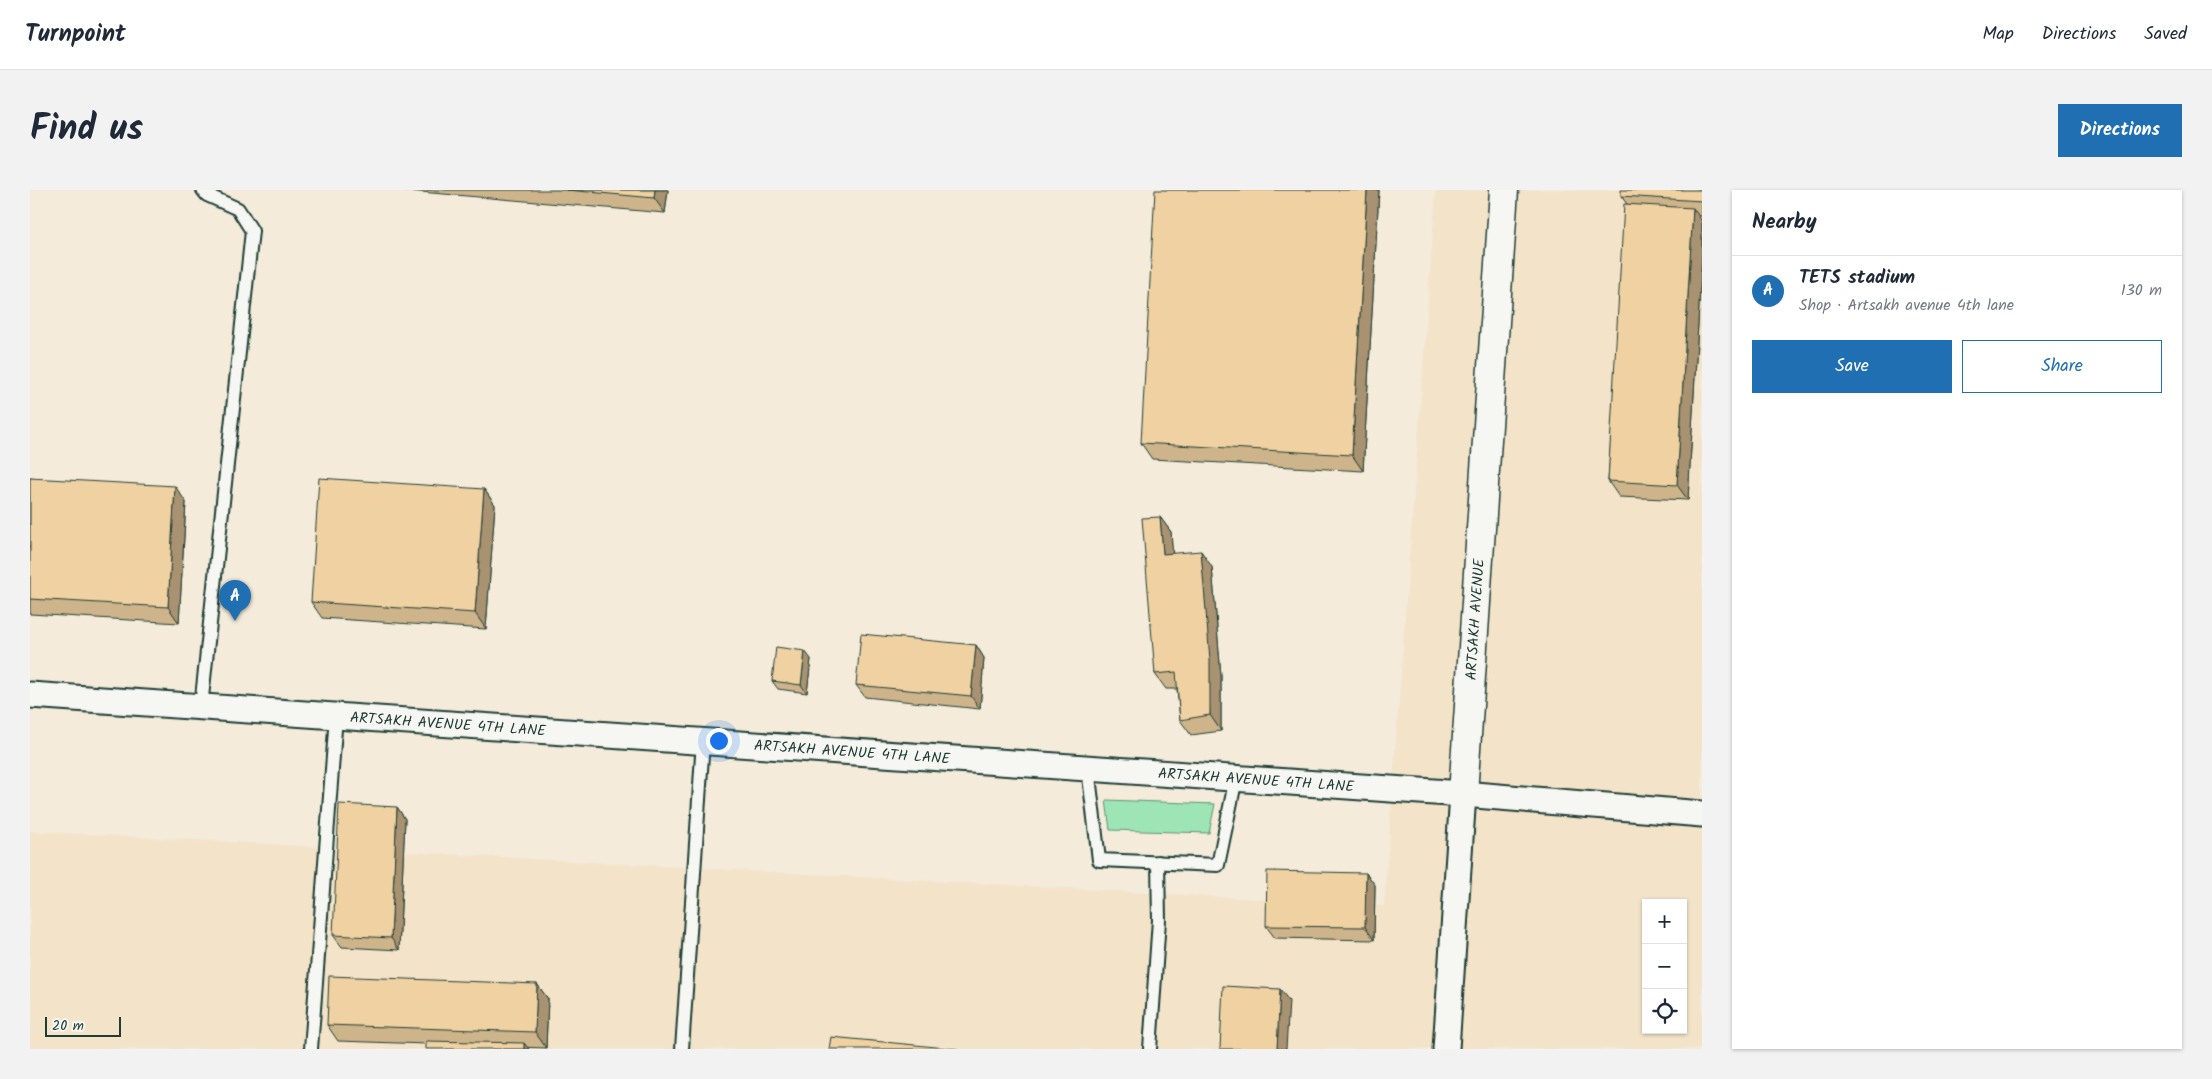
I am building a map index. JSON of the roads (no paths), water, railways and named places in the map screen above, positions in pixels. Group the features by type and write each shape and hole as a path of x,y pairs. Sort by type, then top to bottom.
{"street":[{"name":"ARTSAKH AVENUE","path":"1446,1049 1504,190"},
{"name":"ARTSAKH AVENUE 4TH LANE","path":"30,695 1463,794 1702,814"}],"lane":[{"path":"201,707 252,231 238,209 208,195 203,190"},
{"path":"311,1049 336,716"},
{"path":"682,1049 703,742"},
{"path":"1088,768 1099,860 1218,864 1236,778"},
{"path":"1150,1049 1159,920 1158,862"}],"place":[{"name":"TETS stadium","path":"235,621"}]}
